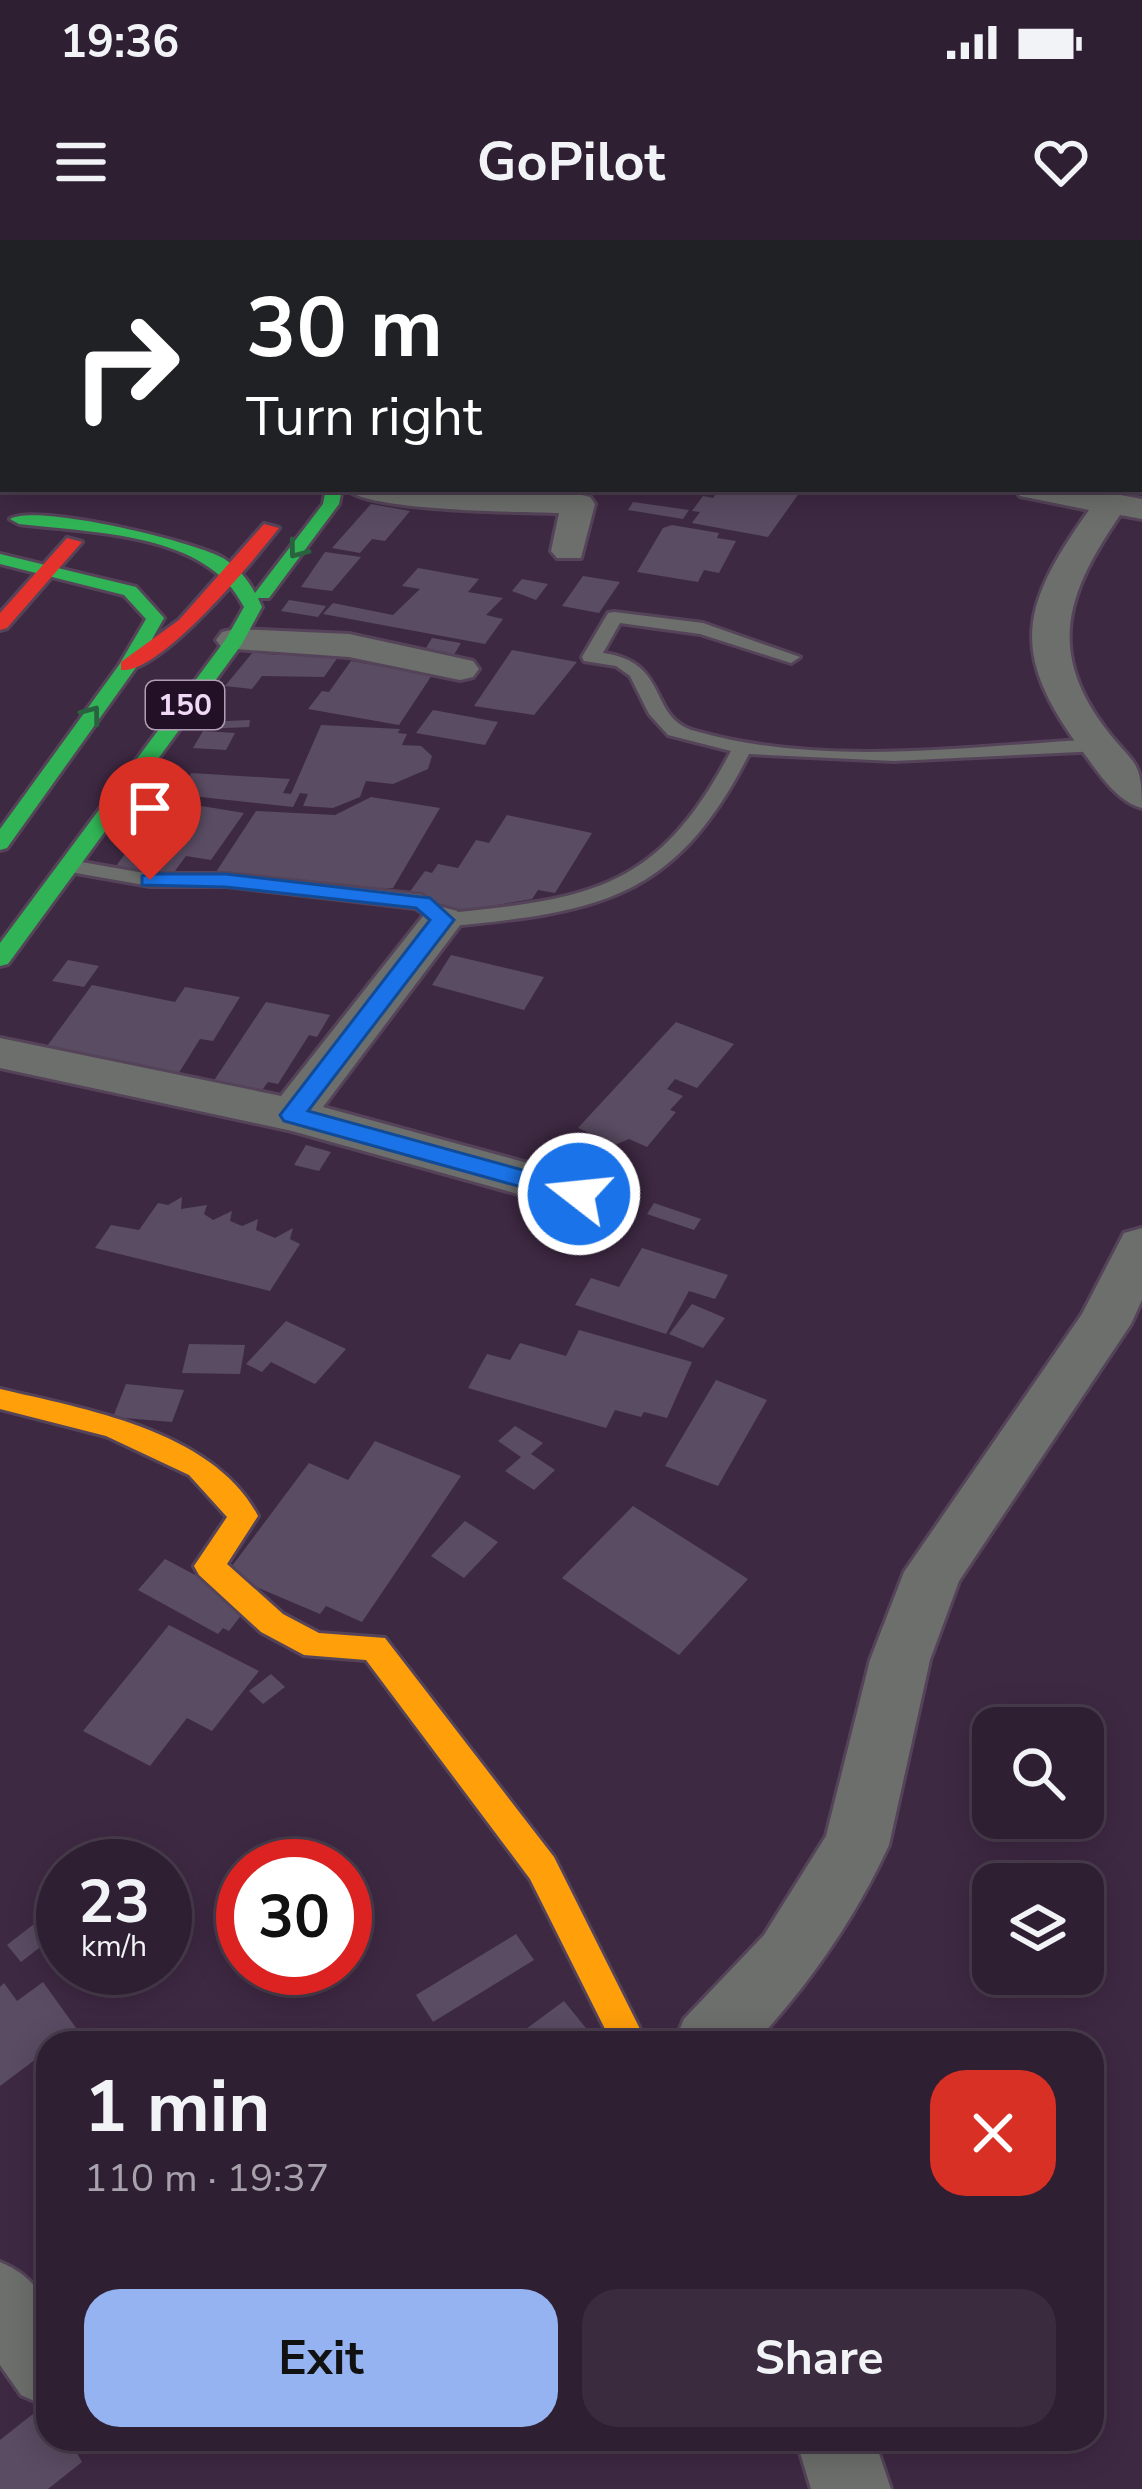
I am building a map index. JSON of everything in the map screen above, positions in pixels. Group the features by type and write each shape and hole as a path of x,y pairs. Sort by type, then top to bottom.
{"main road":[{"path":"9,528 47,492"},
{"path":"128,666 186,624 270,528 315,492"},
{"path":"244,624 331,504 333,492"},
{"path":"0,624 108,502"},
{"path":"9,528 85,526 194,554 232,572"},
{"path":"194,554 270,528"},
{"name":"150","path":"0,559 130,591 155,618 128,666 42,779 0,844"},
{"path":"232,572 244,624"},
{"name":"150","path":"0,959 244,624"},
{"path":"109,770 163,733"},
{"path":"42,779 76,780"},
{"path":"0,1399 113,1427 199,1467 244,1516 209,1566 272,1623 315,1646 374,1647 542,1868 624,2031"}],"street":[{"path":"407,492 578,504 569,551"},
{"path":"1049,492 1126,506 1057,592 1047,651 1070,706 1142,796"},
{"path":"244,624 460,669"},
{"path":"292,1115 442,920"},
{"path":"0,1053 292,1115 579,1194"},
{"path":"720,2031 788,1958 856,1845 900,1660 933,1572 1104,1324 1142,1246"},
{"path":"0,2300 36,2351"},
{"path":"839,2451 851,2489"}],"lane":[{"path":"791,657 703,629 614,617 591,657 624,662 640,675 665,726 685,736 742,746 803,754 890,754 1100,745"},
{"path":"70,866 150,880 226,880 422,902 442,920 536,912 610,892 648,876 687,841 720,797 742,746"}],"building":[{"path":"718,492 800,492 768,537 692,523 700,512 692,511 703,496 713,498"},
{"path":"633,502 689,510 683,519 628,510"},
{"path":"371,504 410,511 385,541 372,539 360,553 332,548"},
{"path":"672,525 719,533 717,538 736,541 719,573 704,570 698,582 637,572 663,528"},
{"path":"325,552 361,557 332,591 301,587"},
{"path":"418,568 479,579 468,592 503,598 486,615 503,619 485,644 323,614 333,603 393,615 420,589 402,586"},
{"path":"583,576 620,582 599,613 562,606"},
{"path":"522,579 548,584 536,600 512,591"},
{"path":"289,600 326,606 318,617 281,611"},
{"path":"432,638 461,643 452,658 423,653"},
{"path":"281,649 338,657 324,677 262,676 252,689 225,686 253,652 277,655"},
{"path":"512,650 577,662 534,715 474,706"},
{"path":"351,661 432,675 399,725 308,709 322,691 329,692"},
{"path":"433,710 498,722 485,745 416,733"},
{"path":"250,720 249,727 203,729 204,722"},
{"path":"321,725 400,729 398,733 407,734 402,745 421,746 432,756 428,769 393,784 366,781 360,797 333,808 303,806 308,794 300,793 293,807 182,795 191,773 290,779 283,793 291,794"},
{"path":"203,731 235,733 226,750 193,748"},
{"path":"371,797 440,808 393,888 357,890 214,875 256,811 335,815"},
{"path":"165,800 244,813 211,860 186,856 172,875 116,866"},
{"path":"507,815 592,833 555,893 538,890 532,899 462,911 408,894 425,871 432,873 438,864 458,868 476,840 489,843"},
{"path":"451,955 544,977 524,1010 432,985"},
{"path":"68,960 99,966 84,987 52,981"},
{"path":"92,985 175,1002 185,987 240,997 213,1041 200,1039 175,1079 42,1053"},
{"path":"266,1002 330,1015 317,1037 309,1035 278,1084 268,1082 254,1101 207,1091"},
{"path":"676,1022 734,1044 697,1088 675,1079 667,1089 683,1096 647,1147 629,1139 610,1147 578,1128"},
{"path":"306,1145 331,1152 319,1171 294,1165"},
{"path":"182,1197 181,1209 207,1205 204,1214 213,1220 232,1211 230,1221 242,1226 258,1219 256,1230 275,1238 293,1228 290,1239 300,1244 270,1291 95,1248 111,1225 139,1230 158,1203 168,1205"},
{"path":"654,1203 701,1219 694,1230 647,1214"},
{"path":"642,1248 728,1275 715,1299 689,1291 666,1334 575,1305 591,1278 619,1287"},
{"path":"692,1304 725,1318 703,1348 669,1334"},
{"path":"286,1321 346,1349 315,1384 271,1362 262,1372 246,1364"},
{"path":"579,1330 692,1362 667,1418 615,1410 606,1428 468,1388 487,1354 510,1360 520,1343 566,1356"},
{"path":"189,1344 245,1345 240,1374 182,1373"},
{"path":"716,1380 767,1400 718,1486 665,1466"},
{"path":"126,1384 184,1390 172,1422 113,1417"},
{"path":"515,1426 543,1443 531,1454 555,1470 534,1490 505,1471 521,1457 498,1441"},
{"path":"375,1441 461,1476 362,1622 326,1606 320,1614 226,1574 309,1463 348,1480"},
{"path":"633,1506 748,1579 679,1655 562,1578"},
{"path":"465,1521 498,1542 464,1578 431,1556"},
{"path":"165,1559 250,1604 229,1631 223,1628 218,1634 138,1590"},
{"path":"169,1625 259,1671 212,1731 187,1718 150,1766 83,1731"},
{"path":"271,1674 285,1687 263,1704 249,1691"},
{"path":"36,1926 36,1950 21,1962 7,1945"},
{"path":"516,1934 534,1960 433,2022 416,1995"},
{"path":"4,1983 17,2001 36,1987 36,1995 52,1995 78,2031 36,2031 36,2059 0,2086 0,1987"},
{"path":"564,2001 588,2031 523,2031"},
{"path":"36,2412 36,2451 76,2451 82,2462 48,2489 0,2489 0,2440"}],"traffic: fast":[{"path":"263,594 331,504 333,492"},
{"path":"0,959 235,640 253,607 234,575 191,550 101,529 19,519"},
{"path":"0,559 130,591 155,618 128,666 0,844"}],"traffic: slow":[{"path":"0,1399 113,1427 199,1467 244,1516 209,1566 272,1623 315,1646 374,1647 542,1868 624,2031"}],"traffic: jam":[{"path":"128,666 186,624 270,528"},
{"path":"0,624 73,542"}],"route":[{"path":"150,880 226,880 422,902 442,920 292,1115 579,1194"}]}
